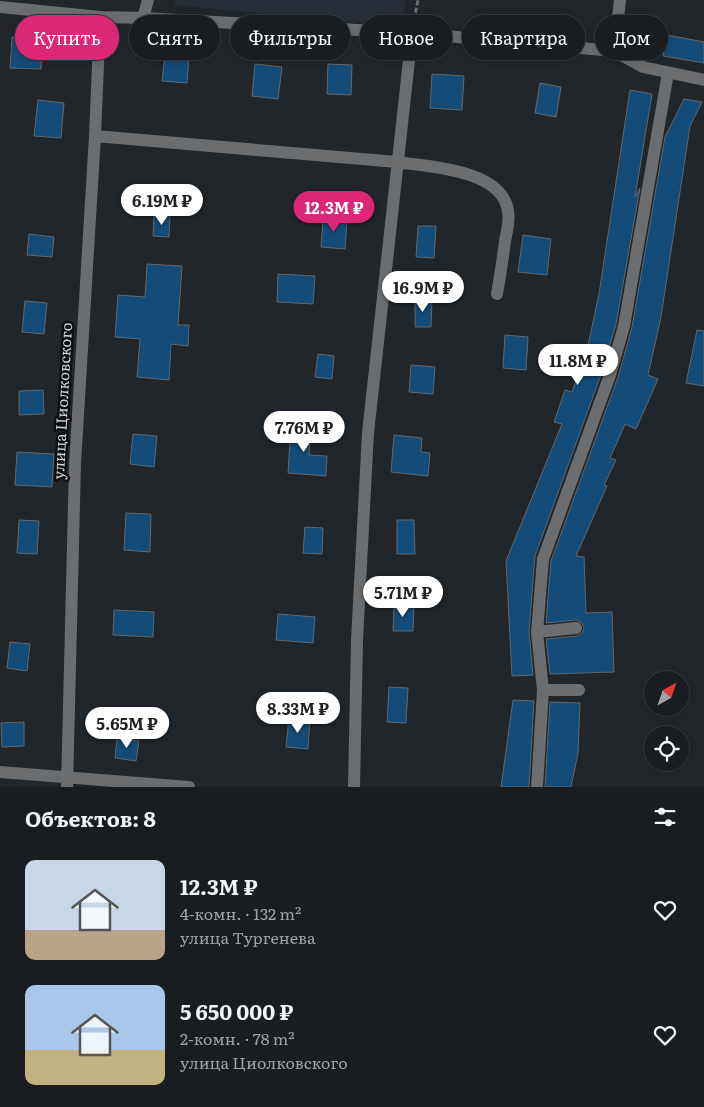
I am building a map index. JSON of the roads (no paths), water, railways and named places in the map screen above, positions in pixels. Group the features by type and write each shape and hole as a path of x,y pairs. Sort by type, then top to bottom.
{"street":[{"path":"144,15 148,0"},
{"path":"618,15 620,0"},
{"path":"0,7 80,15"},
{"path":"220,22 360,29"},
{"path":"452,36 595,49"},
{"name":"улица Циолковского","path":"67,783 75,464 98,60"},
{"path":"354,787 357,640 368,433 409,60"},
{"path":"630,60 643,67 704,80"},
{"path":"537,787 543,690 537,632 543,559 608,382 624,326 668,73"},
{"path":"95,136 397,162 446,169 476,177 491,184 504,196 508,211 508,223 497,294"},
{"path":"537,632 576,628"},
{"path":"543,690 579,690"},
{"path":"0,772 67,783 189,787"}]}
